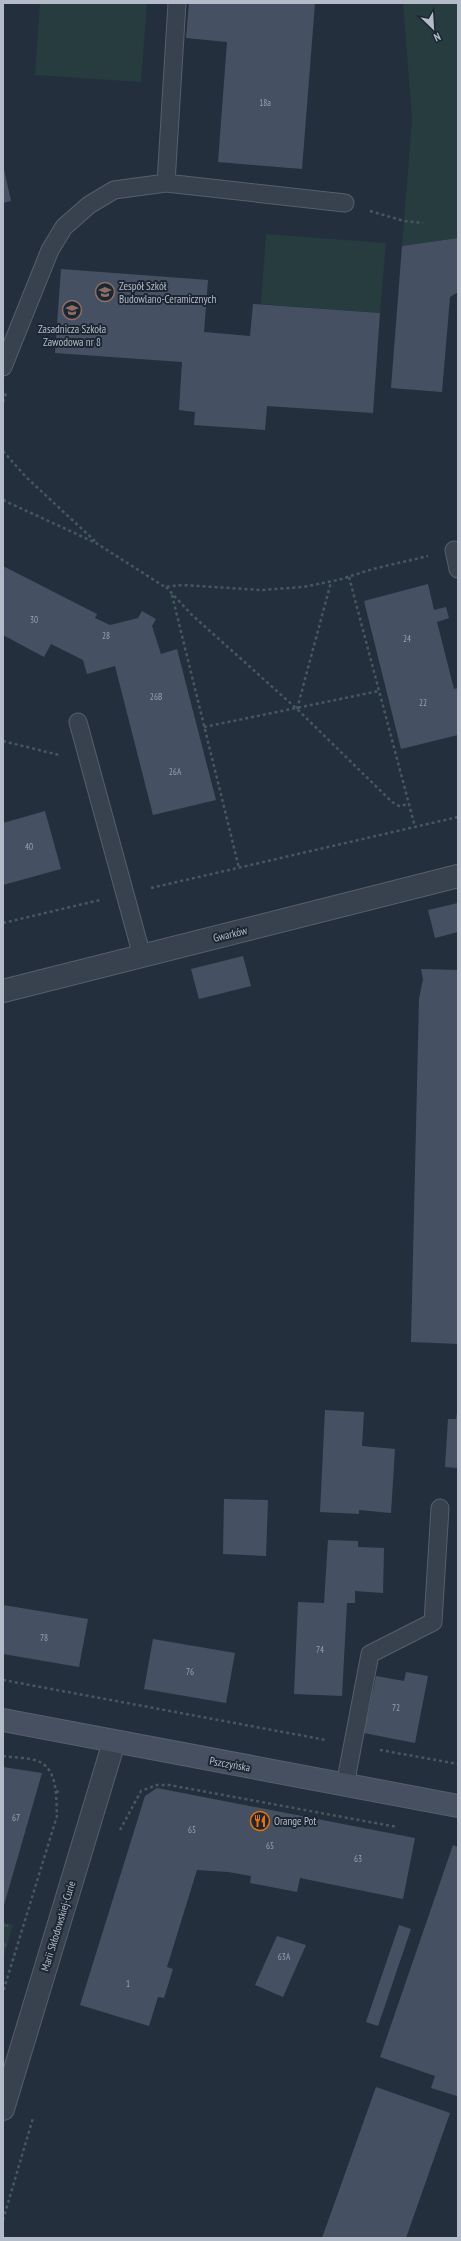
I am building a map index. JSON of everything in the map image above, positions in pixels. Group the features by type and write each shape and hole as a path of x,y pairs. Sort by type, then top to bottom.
{"main road":[{"name":"Pszczyńska","path":"3,1720 458,1806"}],"street":[{"name":"Gwarków","path":"3,992 458,876"},
{"name":"Marii Skłodowskiej-Curie","path":"3,2109 7,2084 114,1742"}],"lane":[{"path":"166,183 177,3"},
{"path":"3,367 50,250 64,227 89,205 114,190 166,183 346,203"},
{"path":"454,550 458,569"},
{"path":"78,722 142,956"},
{"path":"346,1785 352,1744 370,1654 433,1622 440,1508"}],"path":[{"path":"346,203 404,221 423,223"},
{"path":"3,451 26,476 96,543"},
{"path":"3,500 96,543 166,587 192,615 297,709 392,802 399,806 409,804"},
{"path":"166,587 182,585 262,590 331,582 372,569 454,550"},
{"path":"349,577 415,827"},
{"path":"297,709 331,582"},
{"path":"171,593 240,868"},
{"path":"204,727 297,709 379,690"},
{"path":"3,741 59,755"},
{"path":"3,923 458,817"},
{"path":"3,1680 458,1764"},
{"path":"3,1756 39,1761 50,1770 56,1791 57,1816 3,1992"},
{"path":"119,1833 141,1791 157,1785 169,1785 403,1828"},
{"path":"56,1791 61,1793"},
{"path":"3,2220 34,2113"}],"green space":[{"path":"40,3 147,3 141,82 35,75"},
{"path":"403,3 458,3 458,238 402,246 412,119"},
{"path":"266,234 386,243 380,313 261,304"},
{"path":"3,1923 13,1925 3,1959"}],"building":[{"path":"189,3 315,3 302,169 218,162 227,42 186,38"},
{"path":"3,165 11,201 3,203"},
{"path":"458,238 458,292 450,297 442,392 391,388 402,246"},
{"path":"61,269 208,280 204,332 250,336 253,304 380,313 373,413 267,406 265,430 194,425 195,412 179,410 182,362 55,353"},
{"path":"3,566 97,614 95,618 110,625 138,618 142,611 156,619 152,626 161,654 177,649 216,800 153,815 115,666 87,674 83,660 51,644 44,657 3,635"},
{"path":"428,584 434,610 446,607 449,618 437,622 454,689 458,688 458,735 401,749 364,601"},
{"path":"45,811 61,869 3,885 3,823"},
{"path":"458,903 458,932 435,938 428,910"},
{"path":"243,956 251,986 199,999 191,969"},
{"path":"421,969 458,970 458,1344 411,1342 419,999 423,979"},
{"path":"325,1410 364,1412 362,1446 395,1449 391,1513 359,1510 359,1514 320,1512"},
{"path":"457,1413 458,1468 445,1467 448,1419 456,1419"},
{"path":"224,1499 268,1500 266,1556 223,1554"},
{"path":"328,1540 358,1541 358,1547 384,1548 383,1593 355,1591 355,1603 347,1603 342,1696 294,1694 298,1602 324,1603"},
{"path":"3,1605 88,1619 79,1667 3,1654"},
{"path":"153,1639 235,1653 226,1703 144,1689"},
{"path":"406,1672 428,1676 415,1743 364,1733 376,1676 404,1681"},
{"path":"3,1767 42,1773 4,1905 3,1905"},
{"path":"157,1788 415,1838 403,1899 300,1878 297,1892 250,1883 251,1876 228,1872 197,1870 167,1967 173,1969 164,1998 158,1997 149,2026 80,2005 145,1796"},
{"path":"453,1845 458,1847 457,2096 431,2088 435,2076 380,2057"},
{"path":"399,1925 411,1929 378,2026 366,2022"},
{"path":"277,1936 306,1945 283,1997 255,1985"},
{"path":"376,2087 450,2113 406,2238 322,2238"}],"place":[{"name":"Zespół Szkół Budowlano-Ceramicznych","path":"105,292"},
{"name":"Zasadnicza Szkoła Zawodowa nr 8","path":"72,310"},
{"name":"Orange Pot","path":"260,1821"}]}
